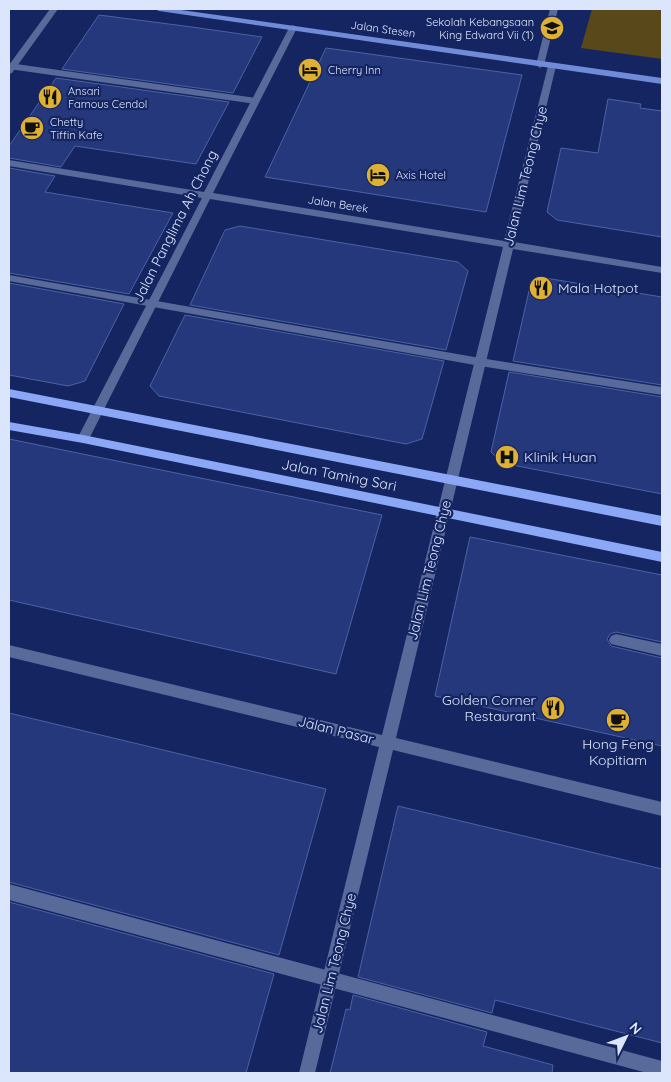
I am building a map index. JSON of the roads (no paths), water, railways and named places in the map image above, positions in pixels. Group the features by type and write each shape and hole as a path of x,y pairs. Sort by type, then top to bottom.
{"main road":[{"name":"Jalan Stesen","path":"159,9 662,81"},
{"name":"Jalan Taming Sari","path":"9,393 662,521"},
{"name":"Jalan Taming Sari","path":"9,426 83,439 662,557"}],"street":[{"path":"54,9 10,68 256,101"},
{"path":"540,64 554,9"},
{"name":"Jalan Panglima Ah Chong","path":"83,439 293,28"},
{"name":"Jalan Lim Teong Chye","path":"307,1073 552,66"},
{"name":"Jalan Berek","path":"9,163 662,270"},
{"path":"9,278 151,305 480,362 662,391"},
{"path":"616,640 662,650"},
{"name":"Jalan Pasar","path":"9,650 662,809"},
{"path":"9,892 662,1070"}],"place":[{"name":"Sekolah Kebangsaan King Edward Vii (1)","path":"552,28"},
{"name":"Cherry Inn","path":"310,70"},
{"name":"Ansari Famous Cendol","path":"50,97"},
{"name":"Chetty Tiffin Kafe","path":"32,128"},
{"name":"Axis Hotel","path":"378,175"},
{"name":"Mala Hotpot","path":"541,288"},
{"name":"Klinik Huan","path":"507,457"},
{"name":"Golden Corner Restaurant","path":"553,708"},
{"name":"Hong Feng Kopitiam","path":"618,720"}]}
